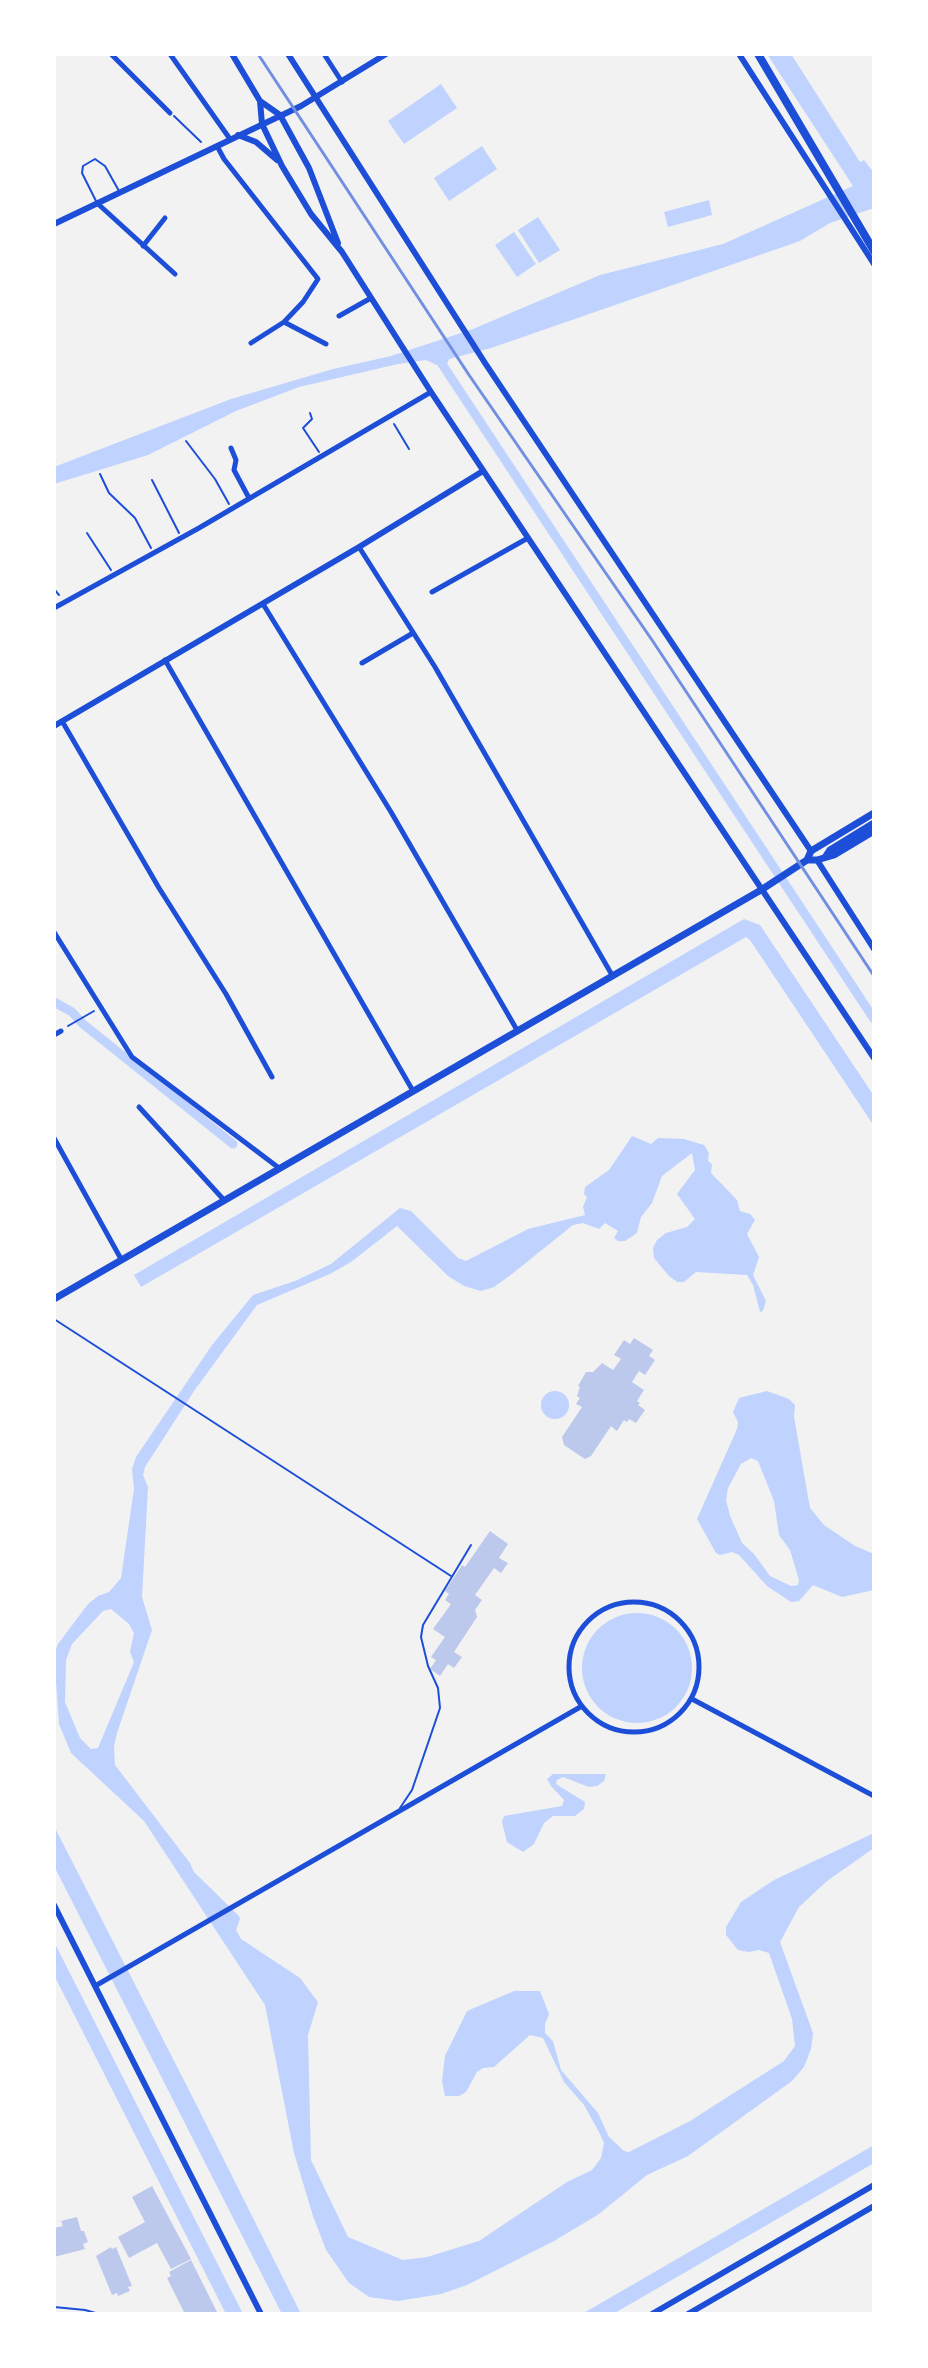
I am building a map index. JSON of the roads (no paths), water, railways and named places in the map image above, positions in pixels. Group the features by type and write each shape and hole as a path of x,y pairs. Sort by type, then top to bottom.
{"highway":[{"path":"758,54 873,258"}],"main road":[{"path":"54,1299 764,887 874,813"},
{"path":"820,859 874,823"},
{"path":"809,855 820,859 834,855 874,831"}],"street":[{"path":"111,54 170,113"},
{"path":"170,54 230,139"},
{"path":"232,54 260,101 280,115 309,168 342,252"},
{"path":"288,54 451,311 809,855"},
{"path":"324,54 342,82"},
{"path":"54,224 316,98 386,54"},
{"path":"739,54 873,258"},
{"path":"260,101 262,124 282,166 311,214 342,252 428,388 764,887 874,1058"},
{"path":"238,135 256,142 282,166"},
{"path":"217,146 318,279 303,302 284,322 251,343"},
{"path":"97,203 175,274"},
{"path":"143,246 165,218"},
{"path":"339,316 371,298"},
{"path":"284,322 326,344"},
{"path":"54,608 390,416 428,388"},
{"path":"231,448 236,460 234,470 249,498"},
{"path":"54,726 483,471"},
{"path":"432,592 528,538"},
{"path":"359,547 413,633 612,975"},
{"path":"263,604 391,812 517,1030"},
{"path":"362,663 413,633"},
{"path":"165,660 413,1091"},
{"path":"62,721 272,1077"},
{"path":"820,859 874,949"},
{"path":"54,932 132,1057 279,1168"},
{"path":"54,1035 62,1030"},
{"path":"139,1107 224,1200"},
{"path":"54,1138 121,1259"},
{"path":"633,1601 666,1609 684,1623 691,1633 700,1665 692,1699 677,1716 658,1728 635,1733 602,1724 582,1706 574,1691 570,1658 577,1636 600,1611 633,1601"},
{"path":"692,1699 874,1796"},
{"path":"95,1986 582,1706"},
{"path":"54,1905 261,2314"},
{"path":"652,2314 874,2185"},
{"path":"688,2314 874,2206"},
{"path":"803,2226 812,2242"}],"lane":[{"path":"97,203 82,173 83,166 95,159 105,166 119,193"},
{"path":"54,1319 451,1576"},
{"path":"396,1812 412,1790 440,1708 438,1688 428,1666 421,1637 423,1625 471,1545"},
{"path":"54,2307 99,2314"}],"water":[{"path":"767,54 791,54 860,162 864,160 874,173 874,208 830,223 800,241 491,348 449,359 446,366 426,360 398,364 299,387 236,411 148,455 54,484 54,467 231,399 333,369 391,356 473,329 600,275 723,244 853,186"},
{"path":"441,84 457,108 404,144 388,121"},
{"path":"482,146 497,169 449,201 434,178"},
{"path":"709,200 712,215 668,227 664,212"},
{"path":"538,217 560,250 539,263 518,230"},
{"path":"514,232 536,264 517,277 495,245"},
{"path":"744,919 760,925 874,1096 874,1126 746,937 141,1287 134,1275"},
{"path":"632,1136 651,1144 658,1138 684,1139 704,1145 709,1153 708,1161 712,1164 711,1173 737,1200 740,1211 750,1214 755,1220 747,1234 759,1257 753,1275 766,1301 763,1311 760,1312 747,1275 696,1272 684,1282 677,1282 654,1258 653,1248 657,1240 666,1233 687,1227 695,1219 677,1194 695,1170 692,1153 662,1176 652,1203 641,1217 637,1233 625,1241 618,1241 614,1238 618,1231 605,1223 599,1229 583,1223 573,1225 494,1287 481,1291 464,1286 448,1276 397,1226 351,1262 330,1274 257,1305 194,1391 145,1467 143,1475 148,1487 142,1597 152,1630 117,1733 115,1765 194,1872 239,1916 236,1930 241,1939 300,1978 318,2002 308,2035 311,2160 348,2237 403,2260 427,2257 479,2241 567,2182 592,2170 601,2158 604,2143 599,2132 584,2105 564,2082 543,2038 530,2035 494,2067 477,2072 466,2092 459,2096 445,2096 442,2081 445,2056 467,2011 514,1991 540,1991 549,2014 545,2033 553,2041 561,2070 598,2113 609,2137 629,2152 690,2121 784,2061 795,2046 792,2019 769,1953 738,1950 726,1935 726,1927 741,1902 774,1880 874,1833 874,1848 827,1881 799,1907 780,1942 813,2033 804,2067 792,2081 688,2156 647,2175 599,2214 554,2241 467,2285 441,2294 398,2301 369,2297 349,2283 326,2250 313,2216 294,2153 265,2005 144,1821 71,1753 59,1724 54,1654 88,1604 109,1592 121,1578 134,1489 132,1469 136,1457 212,1345 253,1295 295,1281 331,1264 400,1208 411,1211 458,1258 466,1261 528,1229 585,1215 585,1187 609,1170","holes":["111,1609 129,1624 134,1633 130,1652 134,1662 98,1748 91,1749 80,1738 65,1702 66,1660 72,1644 103,1611"]},
{"path":"555,1391 565,1395 569,1405 565,1415 555,1419 545,1415 541,1405 545,1395"},
{"path":"767,1391 789,1399 795,1405 794,1417 810,1508 824,1525 855,1546 874,1554 874,1590 842,1597 813,1585 799,1601 791,1602 767,1586 739,1555 716,1553 697,1519 737,1429 738,1422 733,1412 739,1398","holes":["751,1458 758,1461 774,1501 779,1535 790,1550 798,1585 791,1586 770,1576 742,1543 730,1516 726,1500 728,1488 741,1464"]},
{"path":"637,1613 658,1617 676,1629 688,1647 692,1668 688,1689 676,1707 658,1719 637,1723 616,1719 598,1707 586,1689 582,1668 586,1647 598,1629 616,1617"},
{"path":"553,1774 606,1774 604,1781 589,1787 563,1777 557,1780 556,1784 585,1802 584,1809 575,1816 553,1816 544,1823 534,1844 523,1852 507,1842 502,1822 504,1816 562,1806 564,1800 547,1779"},
{"path":"54,1826 301,2314 282,2314 54,1866"},
{"path":"54,1942 243,2314 226,2314 54,1975"},
{"path":"874,2145 874,2163 613,2314 582,2314"}],"waterway":[{"path":"438,358 874,1019"},
{"path":"54,1002 72,1012 233,1144"}],"railway":[{"path":"258,54 469,375 652,640 874,976"}]}
